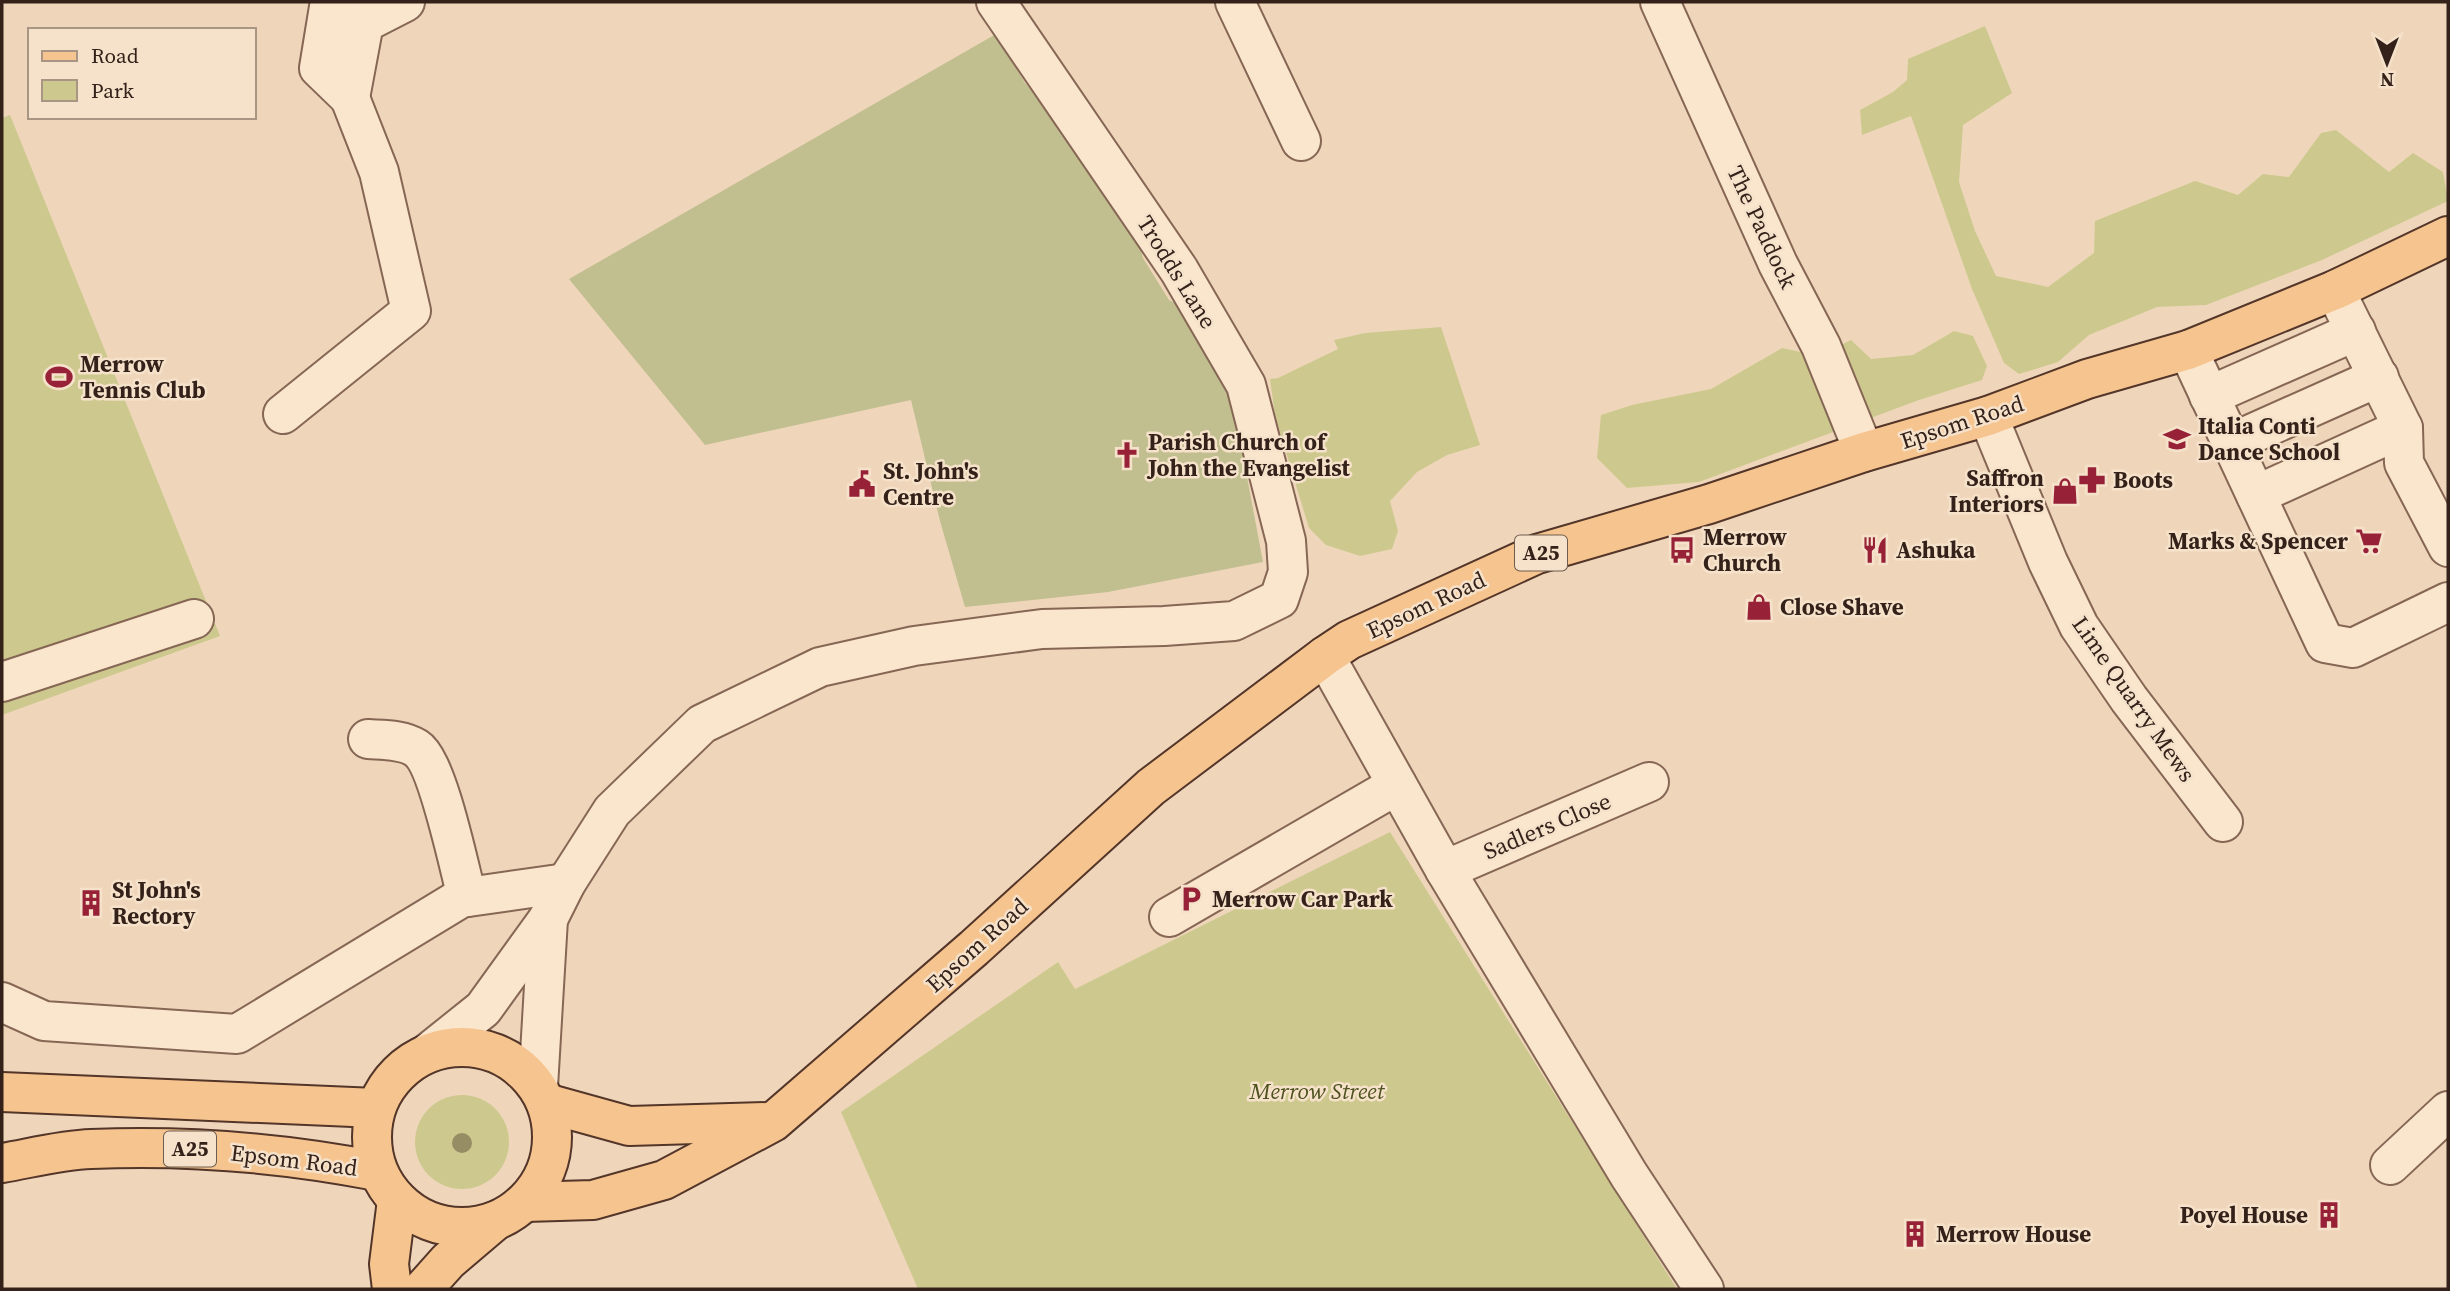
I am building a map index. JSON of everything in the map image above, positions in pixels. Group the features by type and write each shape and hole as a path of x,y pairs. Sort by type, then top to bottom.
{"main road":[{"name":"Epsom Road","path":"510,1211 593,1200 664,1180 773,1122 974,948 1151,786 1349,640 1537,554 1709,504 1864,452 1988,416 2087,379 2188,350 2335,290 2448,236"},
{"path":"392,1289 387,1185 372,1150 376,1108 388,1085 406,1066 428,1053 458,1046 489,1050 517,1065 542,1095 553,1129 551,1156 541,1181 510,1211 448,1261 423,1289"},
{"name":"A25","path":"2,1092 376,1108"},
{"path":"542,1095 629,1126 773,1122"},
{"name":"Epsom Road","path":"2,1163 89,1149 198,1149 303,1159 387,1185"},
{"path":"387,1185 418,1216 443,1226 470,1227 510,1211"}],"street":[{"path":"364,23 405,2"},
{"name":"Trodds Lane","path":"566,883 611,811 702,724 820,667 914,646 1042,628 1164,626 1234,621 1279,599 1288,572 1286,541 1245,385 1179,270 996,2"},
{"path":"1235,2 1301,141"},
{"name":"The Paddock","path":"1660,2 1778,264 1821,346 1864,452"},
{"path":"283,414 411,310 379,172 350,98 319,68 328,4 364,23"},
{"path":"350,98 364,23"},
{"path":"2335,290 2403,428 2404,463 2448,547"},
{"path":"2221,422 2356,331"},
{"path":"2188,350 2325,643 2353,648 2448,602"},
{"path":"2221,422 2379,377"},
{"name":"Lime Quarry Mews","path":"1988,416 2048,562 2079,626 2129,699 2223,822"},
{"path":"2256,495 2403,428"},
{"path":"2,682 194,619"},
{"path":"1325,656 1445,870 1629,1175 1704,1289"},
{"path":"368,739 402,742 417,748 426,759 436,780 467,897"},
{"name":"Sadlers Close","path":"1445,870 1649,782"},
{"path":"1169,917 1397,785"},
{"path":"2,1002 44,1021 237,1034 461,898 566,883"},
{"path":"428,1053 483,1009 548,919 566,883"},
{"path":"542,1095 548,919"},
{"path":"2390,1165 2448,1111"}],"green space":[{"path":"1985,26 2012,93 1963,125 1959,182 1975,231 1996,276 2048,287 2094,253 2095,221 2195,181 2238,195 2263,174 2289,177 2321,133 2336,130 2389,172 2413,153 2443,172 2448,201 2322,260 2206,305 2157,307 2089,335 2058,362 2019,374 2004,363 1972,289 1911,116 1862,135 1860,110 1893,92 1907,80 1908,59"},
{"name":"Merrow Tennis Club","path":"10,115 220,636 2,715 2,118"},
{"path":"1441,327 1480,445 1447,455 1417,472 1390,501 1398,531 1392,549 1360,556 1326,545 1309,528 1275,416 1270,379 1278,378 1338,349 1334,340 1365,333"},
{"path":"1954,331 1973,336 1987,366 1982,380 1919,400 1699,482 1627,488 1597,458 1601,415 1632,405 1711,389 1782,348 1819,356 1851,340 1871,359 1913,355"},
{"name":"Merrow Street","path":"1390,832 1677,1289 918,1289 841,1112 1058,962 1075,989"},
{"path":"462,1095 480,1099 495,1109 505,1124 509,1142 505,1160 495,1175 480,1185 462,1189 444,1185 429,1175 419,1160 415,1142 419,1124 429,1109 444,1099"}],"shaded area":[{"path":"996,34 1025,83 1050,112 1138,238 1143,258 1169,300 1183,307 1231,392 1263,562 1108,592 965,607 940,521 911,400 705,445 569,279"}],"place":[{"name":"Merrow Tennis Club","path":"59,377"},
{"name":"Italia Conti Dance School","path":"2177,439"},
{"name":"Parish Church of John the Evangelist","path":"1127,455"},
{"name":"Boots","path":"2092,480"},
{"name":"St. John's Centre","path":"862,484"},
{"name":"Saffron Interiors","path":"2065,491"},
{"name":"Marks & Spencer","path":"2369,541"},
{"name":"Merrow Church","path":"1682,550"},
{"name":"Ashuka","path":"1875,550"},
{"name":"Close Shave","path":"1759,607"},
{"name":"Merrow Car Park","path":"1191,899"},
{"name":"St John's Rectory","path":"91,903"},
{"name":"Poyel House","path":"2329,1215"},
{"name":"Merrow House","path":"1915,1234"}]}
